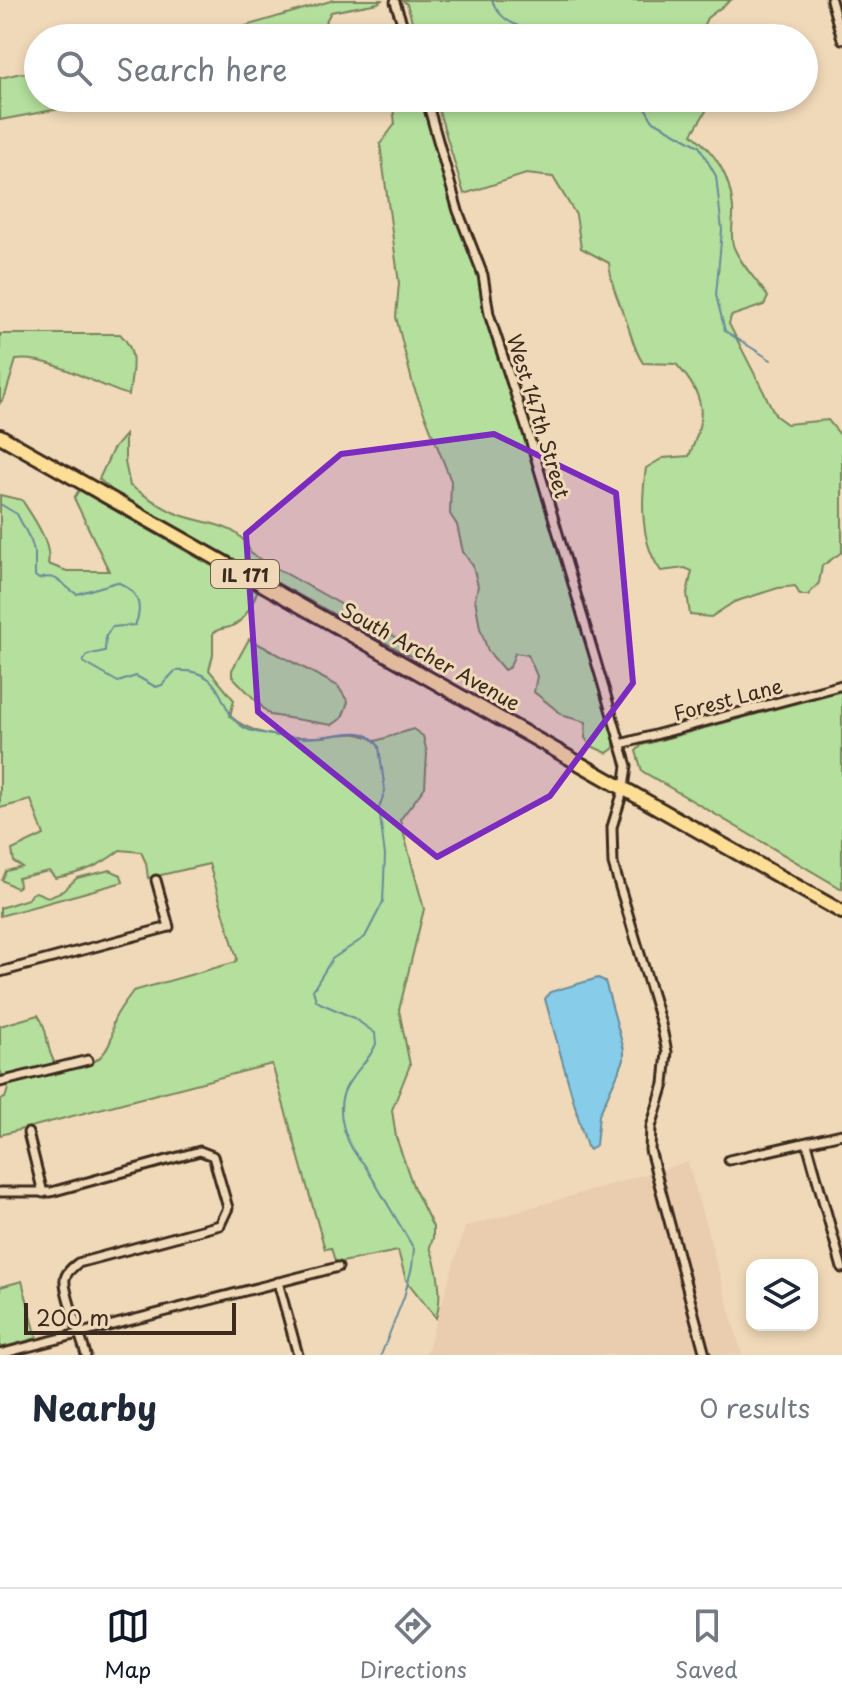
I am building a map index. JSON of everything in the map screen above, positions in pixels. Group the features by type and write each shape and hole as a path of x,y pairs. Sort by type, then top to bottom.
{"main road":[{"name":"South Archer Avenue","path":"0,436 842,912"}],"street":[{"path":"831,0 842,39"},
{"path":"395,2 402,24"},
{"name":"West 147th Street","path":"430,112 458,211 479,260 489,314 628,771 612,827 613,864 664,1032 667,1052 664,1084 651,1127 650,1150 705,1355"},
{"name":"Forest Lane","path":"621,744 842,685"},
{"path":"0,972 169,927 156,880"},
{"path":"2,1081 88,1060"},
{"path":"28,1133 43,1193"},
{"path":"729,1160 842,1134"},
{"path":"807,1143 842,1268"},
{"path":"0,1192 43,1193 200,1151 213,1156 228,1208 220,1225 78,1263 65,1279 86,1355"},
{"path":"0,1354 338,1267"},
{"path":"278,1282 298,1355"}],"highlighted area":[{"path":"494,434 616,493 633,683 550,796 437,857 258,712 246,534 341,454"}],"shaded area":[{"path":"688,1162 742,1355 426,1355 465,1227"}],"green space":[{"path":"334,0 382,0 331,12 325,24 253,24"},
{"path":"402,0 731,0 707,18 704,24 413,24 407,4"},
{"path":"24,73 24,112 43,112 0,120 0,78"},
{"path":"394,112 430,112 614,731 614,748 607,753 591,746 585,738 586,722 564,716 534,692 537,676 528,655 515,653 510,667 504,670 488,651 480,628 475,599 478,586 473,566 463,552 457,525 450,514 451,481 413,385 396,317 399,283 380,144 395,124"},
{"path":"439,112 705,112 692,134 708,149 725,175 733,208 733,245 768,297 764,305 731,316 729,324 776,416 787,424 828,420 842,437 842,552 822,566 819,583 808,595 800,595 795,586 778,588 734,602 711,617 690,615 687,593 692,571 685,568 661,571 654,560 646,535 643,494 646,468 663,458 689,456 701,418 694,387 676,364 643,363 615,292 609,263 581,248 576,215 553,177 526,174 464,194"},
{"path":"0,334 120,334 132,355 129,395 57,366 16,360 0,403"},
{"path":"125,435 125,462 130,486 175,513 239,535 251,554 355,612 442,666 406,654 116,494 99,479 113,449"},
{"path":"79,490 257,592 240,620 213,633 209,670 234,700 230,716 239,723 284,737 356,734 376,741 413,729 423,736 427,753 425,787 400,820 424,909 399,1010 410,1065 392,1110 396,1137 413,1186 433,1227 430,1247 439,1291 436,1318 406,1280 398,1251 342,1262 335,1261 331,1248 325,1249 272,1064 0,1135 0,1100 5,1098 8,1089 0,1070 0,1026 38,1015 59,1070 84,1067 99,1058 109,1045 114,1019 133,991 236,962 237,958 209,864 148,878 141,852 120,850 97,865 73,874 55,878 49,871 18,878 19,886 16,888 2,880 6,871 22,867 14,862 12,850 44,835 31,800 0,808 0,495 22,500 44,539 48,564 67,571 109,571 74,498"},
{"path":"249,639 338,686 348,702 342,718 332,725 270,715 232,676 232,670"},
{"path":"842,691 842,889 642,771 636,751 642,745"},
{"path":"110,870 121,875 123,882 0,916 0,908 28,899 31,894 36,892 48,897 63,891 77,878"},
{"path":"22,1281 37,1338 0,1348 0,1287"}],"water":[{"path":"598,978 605,981 624,1060 599,1115 596,1145 590,1150 545,999 550,992"}],"waterway":[{"path":"492,0 499,13 514,24"},
{"path":"648,112 652,120 699,146 716,176 722,230 716,295 725,331 771,360"},
{"path":"0,504 17,514 31,541 35,554 35,576 39,579 51,577 77,594 117,582 130,589 137,599 139,611 135,625 112,627 106,636 105,651 87,655 83,662 118,682 136,676 156,687 175,671 194,672 216,686 233,718 242,727 294,737 360,733 371,738 379,747 385,791 379,808 385,856 383,902 365,937 332,959 313,990 320,1003 354,1018 375,1033 376,1044 347,1086 341,1111 353,1150 414,1249 404,1297 381,1355"}]}
